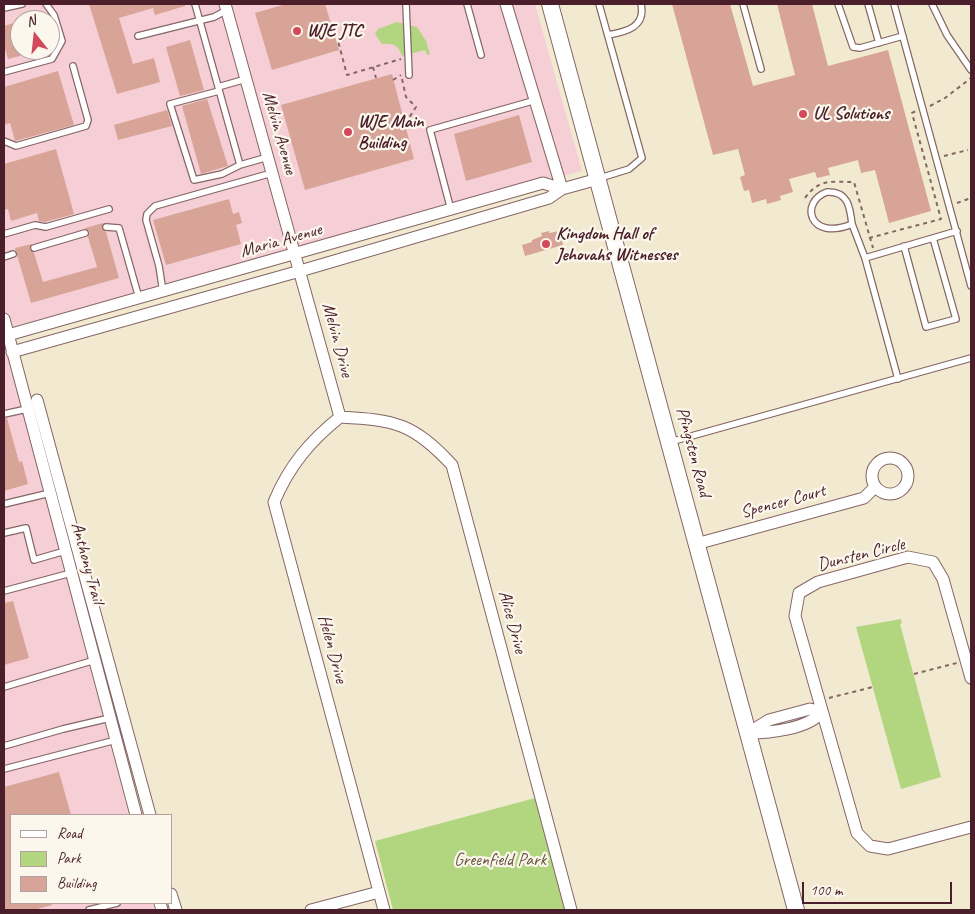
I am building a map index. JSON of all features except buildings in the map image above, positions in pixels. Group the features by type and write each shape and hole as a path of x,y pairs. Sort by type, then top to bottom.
{"main road":[{"name":"Pfingsten Road","path":"550,4 796,910"}],"street":[{"path":"506,4 562,188"},
{"name":"Melvin Avenue","path":"226,7 300,271"},
{"name":"Maria Avenue","path":"12,352 300,271 549,198 562,188 598,179"},
{"name":"Maria Avenue","path":"6,336 296,255 543,183 562,188"},
{"name":"Melvin Drive","path":"300,271 340,417"},
{"name":"Anthony Trail","path":"4,320 6,336 55,491 150,814"},
{"name":"Anthony Trail","path":"37,400 65,551 136,814"},
{"name":"Helen Drive","path":"340,417 316,436 298,457 284,480 274,502 384,910"},
{"name":"Alice Drive","path":"340,417 372,419 403,426 429,441 452,465 571,910"},
{"name":"Spencer Court","path":"696,544 864,498 875,487"},
{"name":"Dunsten Circle","path":"971,678 944,580 933,562 908,557 818,582 799,593 795,616 857,833 870,846 888,849 971,828"},
{"path":"748,733 770,733 816,720 821,706"},
{"path":"311,910 379,892"},
{"path":"172,897 176,910"}],"lane":[{"path":"4,8 22,4"},
{"path":"4,72 52,59 62,41 54,15 46,4"},
{"path":"195,4 240,165"},
{"path":"406,4 410,75"},
{"path":"467,4 481,55"},
{"path":"598,179 629,169 642,158 599,4"},
{"path":"608,35 628,31 639,23 643,12 641,4"},
{"path":"743,4 761,69"},
{"path":"838,4 853,47 860,48 903,36"},
{"path":"868,4 878,43"},
{"path":"894,4 938,158 971,286"},
{"path":"932,4 947,35 971,70"},
{"path":"138,36 214,17 226,7"},
{"path":"4,141 16,146 86,126 88,120 73,66"},
{"path":"246,79 170,104 194,180 222,174 240,165 268,157"},
{"path":"451,210 430,130 536,99"},
{"path":"163,292 159,266 146,220 150,210 154,206 272,173"},
{"path":"852,224 831,230 819,226 812,216 813,203 821,194 833,192 840,194 848,202 852,224 864,258 898,379"},
{"path":"4,234 35,225 46,227 110,209"},
{"path":"106,227 119,228 139,299"},
{"path":"864,258 957,231"},
{"path":"34,248 85,233"},
{"path":"904,246 926,327 956,319 933,238"},
{"path":"4,257 13,254"},
{"path":"670,442 971,358"},
{"path":"4,414 28,409"},
{"path":"4,504 55,491"},
{"path":"4,533 26,528 34,560 65,551"},
{"path":"4,591 71,573"},
{"path":"4,687 95,660"},
{"path":"4,746 110,718"},
{"path":"4,769 116,740"},
{"path":"89,910 113,904"}],"path":[{"path":"344,40 338,41 347,75 402,59 402,65"},
{"path":"373,66 376,78"},
{"path":"401,71 406,97 416,107 407,121"},
{"path":"393,80 401,76"},
{"path":"870,238 941,219 912,113 945,98 971,78"},
{"path":"925,161 968,150"},
{"path":"914,674 966,661"},
{"path":"821,706 873,687"}],"shaded area":[{"path":"4,4 535,4 582,171 4,329"},
{"path":"4,341 129,814 10,814 10,904 152,904 154,910 4,910"}],"green space":[{"path":"397,22 417,27 426,41 430,54 427,55 425,50 402,56 399,49 395,46 382,44 375,34 378,29"},
{"path":"901,619 902,623 900,624 941,777 901,789 856,627"},
{"name":"Greenfield Park","path":"535,798 565,910 393,910 375,841"}],"place":[{"name":"WJE JTC","path":"297,31"},
{"name":"UL Solutions","path":"803,114"},
{"name":"WJE Main Building","path":"348,132"},
{"name":"Kingdom Hall of Jehovahs Witnesses","path":"546,244"}]}
